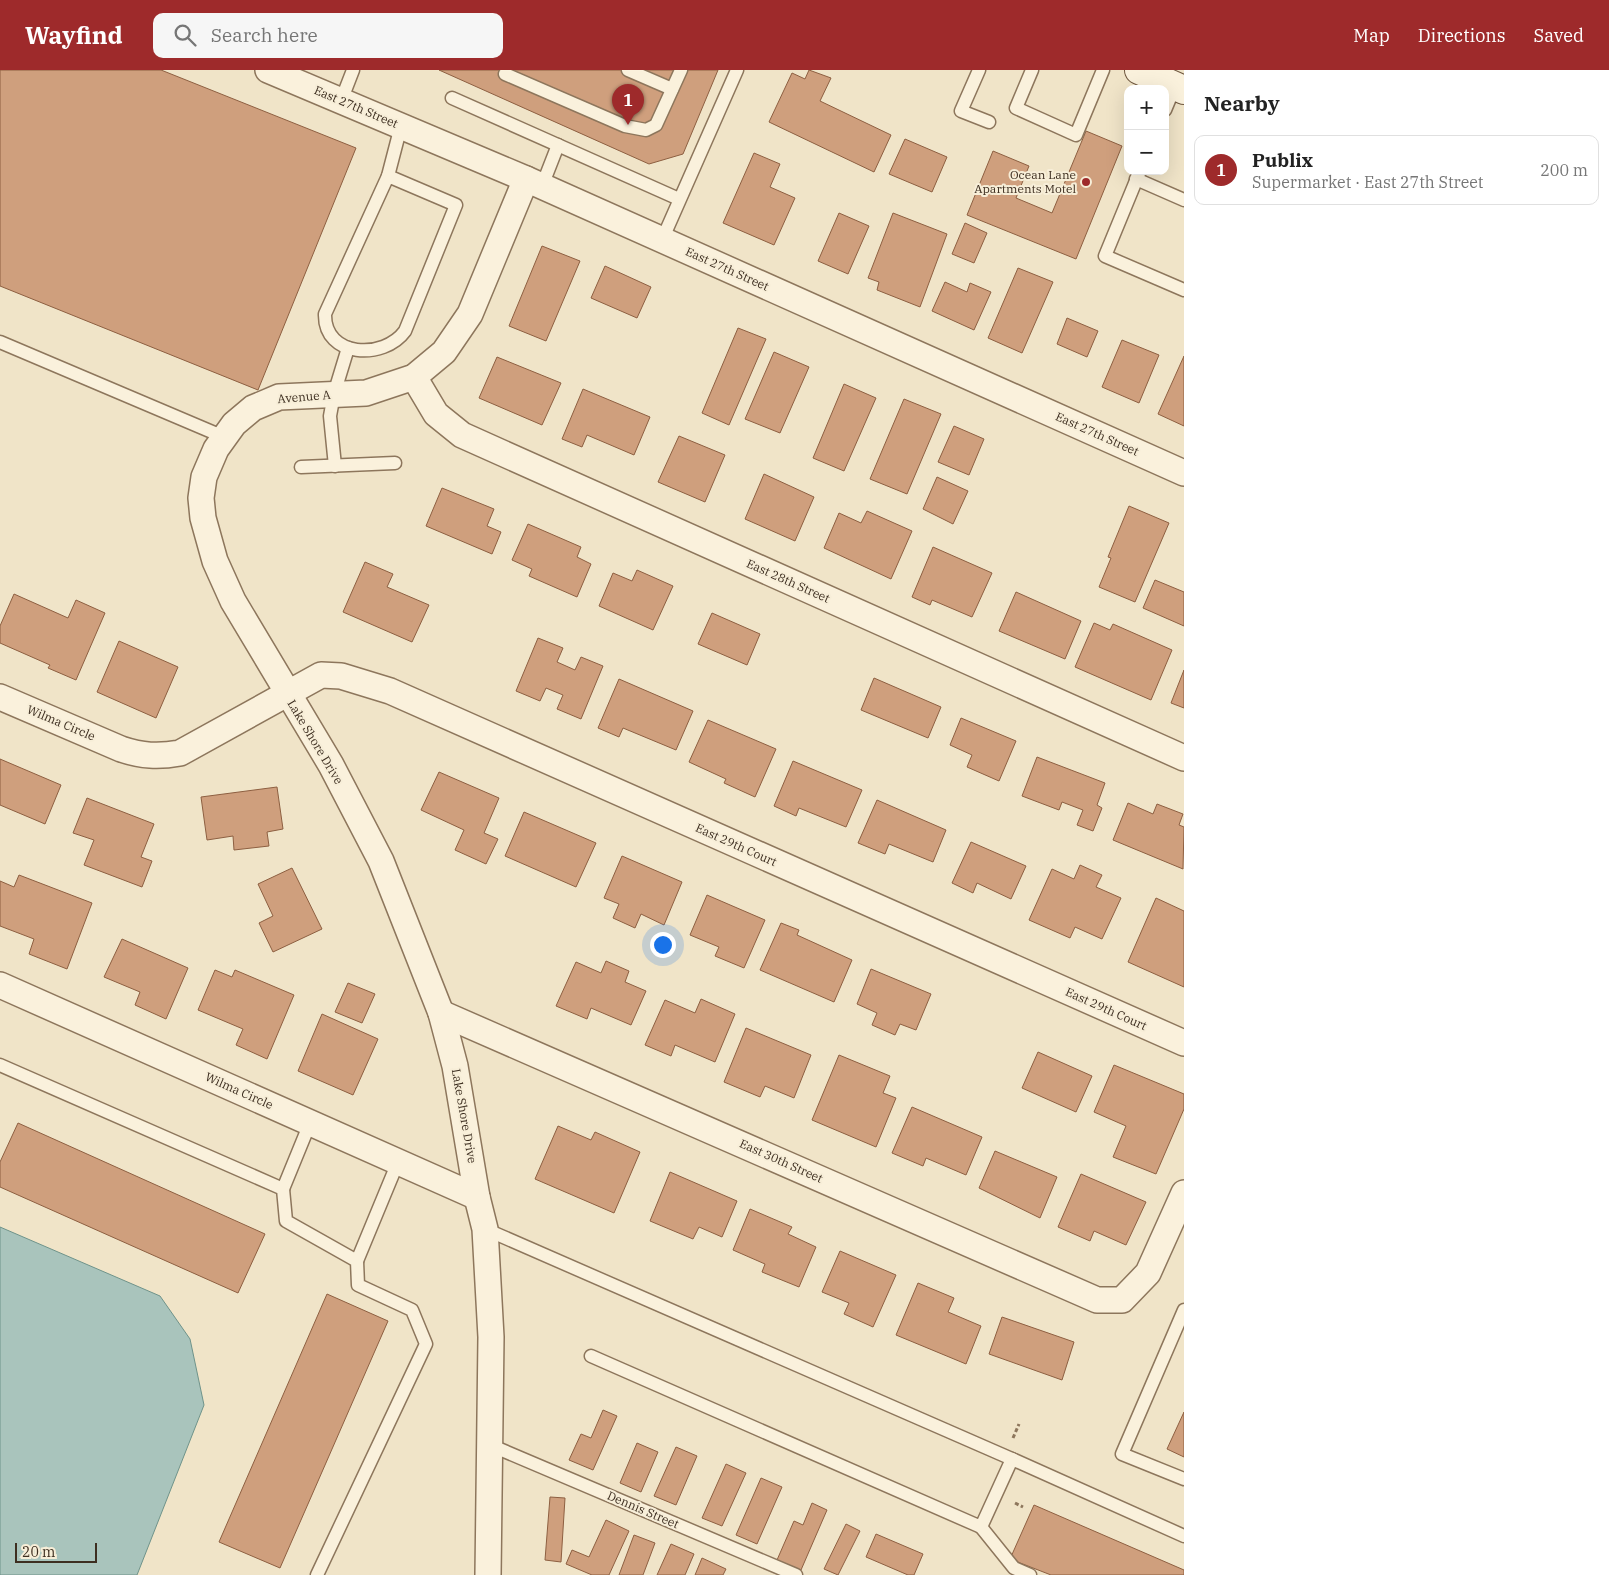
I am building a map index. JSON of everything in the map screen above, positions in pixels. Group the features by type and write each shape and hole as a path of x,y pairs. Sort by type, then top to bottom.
{"main road":[{"path":"1139,70 1175,95"}],"street":[{"name":"East 27th Street","path":"268,70 534,182 1184,472"},
{"name":"Avenue A","path":"286,693 232,601 215,561 203,518 204,477 224,437 234,424 253,408 279,397 366,393 414,377 444,352 470,314 534,182"},
{"name":"East 28th Street","path":"414,377 436,414 462,435 1184,758"},
{"name":"East 29th Court","path":"286,693 321,675 341,676 390,691 1184,1043"},
{"name":"Wilma Circle","path":"0,697 121,749 141,756 160,757 180,753 286,693"},
{"name":"Lake Shore Drive","path":"286,693 331,765 381,861 441,1013 455,1066 477,1197 485,1229 491,1337 488,1575"},
{"name":"Wilma Circle","path":"0,985 477,1197"},
{"name":"East 30th Street","path":"441,1013 1097,1300 1122,1300 1148,1273 1184,1193"}],"lane":[{"path":"341,101 353,70"},
{"path":"628,70 672,89"},
{"path":"505,74 625,126 646,130 656,125 680,70"},
{"path":"662,240 737,70"},
{"path":"979,70 962,111 988,122"},
{"path":"1032,70 1016,108 1076,135 1103,70"},
{"path":"452,98 679,199"},
{"path":"388,176 456,205 402,336 379,350 357,351 338,342 331,334 325,324 325,314 388,176 401,126"},
{"path":"534,182 558,144"},
{"path":"1184,200 1138,175 1105,256 1184,290"},
{"path":"0,342 224,437"},
{"path":"335,466 330,416 334,394 348,348"},
{"path":"301,467 395,463"},
{"path":"0,1065 283,1189"},
{"path":"310,1123 283,1189 286,1221 358,1261"},
{"path":"317,1575 426,1344 412,1310 358,1285 358,1261 398,1162"},
{"path":"485,1229 1184,1536"},
{"path":"1184,1310 1122,1454 1184,1479"},
{"path":"591,1356 981,1527 1014,1568 1030,1575"},
{"name":"Dennis Street","path":"490,1446 796,1575"},
{"path":"981,1527 1012,1459"}],"water":[{"path":"0,1227 160,1296 190,1339 204,1405 137,1575 0,1575"}],"building":[{"path":"0,70 161,70 356,148 258,390 0,286"},
{"path":"439,70 718,70 683,154 649,164"},
{"path":"809,70 831,78 820,101 891,135 874,172 769,122 792,73 805,79"},
{"name":"Ocean Lane Apartments Motel","path":"1086,131 1122,146 1076,259 967,215 993,151 1029,166 1016,198 1052,213"},
{"path":"905,139 947,157 932,192 889,174"},
{"path":"754,153 780,164 770,187 795,198 774,245 723,223"},
{"path":"839,213 869,226 848,274 818,261"},
{"path":"893,213 947,234 920,307 877,290 879,282 868,278"},
{"path":"965,223 987,233 974,263 952,254"},
{"path":"542,246 580,261 546,341 509,326"},
{"path":"605,266 651,287 637,318 591,298"},
{"path":"1018,268 1053,282 1022,353 988,338"},
{"path":"945,282 967,292 970,283 991,292 974,330 932,311"},
{"path":"1067,318 1098,331 1087,357 1057,344"},
{"path":"738,328 766,339 729,425 702,413"},
{"path":"1122,340 1159,355 1139,403 1102,387"},
{"path":"774,352 809,367 780,433 745,419"},
{"path":"1184,356 1184,426 1158,414"},
{"path":"497,357 561,383 542,425 479,398"},
{"path":"844,384 876,398 844,471 813,458"},
{"path":"583,389 650,417 634,455 587,435 582,447 562,439"},
{"path":"904,399 941,414 907,494 870,479"},
{"path":"954,426 984,439 969,475 938,462"},
{"path":"679,436 725,455 705,502 658,482"},
{"path":"764,474 814,497 795,541 745,519"},
{"path":"937,477 968,491 953,524 923,509"},
{"path":"442,488 494,509 487,526 501,532 492,554 426,526"},
{"path":"1129,506 1169,523 1135,602 1099,587 1111,558 1108,557"},
{"path":"867,511 912,531 891,579 824,548 839,513 861,523"},
{"path":"528,524 581,547 577,557 591,564 577,597 529,576 532,569 512,560"},
{"path":"933,547 992,573 972,617 932,600 930,605 912,597"},
{"path":"365,562 393,574 387,587 429,605 412,642 343,612"},
{"path":"637,570 673,586 653,630 599,606 613,573 632,581"},
{"path":"1155,580 1184,592 1184,626 1143,608"},
{"path":"1016,592 1081,621 1065,659 999,631"},
{"path":"14,594 68,618 76,600 105,613 76,680 48,668 50,665 0,643 0,626"},
{"path":"712,613 760,634 747,665 698,644"},
{"path":"1094,623 1110,630 1113,624 1172,650 1151,700 1075,667"},
{"path":"538,638 563,648 557,662 575,670 581,657 603,666 581,719 557,709 563,695 546,688 540,701 516,691"},
{"path":"119,641 178,667 156,718 97,692"},
{"path":"1184,670 1184,708 1171,703"},
{"path":"874,678 941,707 928,738 861,710"},
{"path":"619,679 693,711 676,750 623,728 619,737 598,728"},
{"path":"961,718 1016,741 999,781 967,767 972,755 950,745"},
{"path":"708,720 776,749 755,797 724,783 726,779 689,762"},
{"path":"1037,757 1105,783 1097,805 1102,808 1093,831 1077,825 1083,810 1062,802 1059,810 1022,796"},
{"path":"0,759 61,785 45,824 0,805"},
{"path":"793,761 862,790 846,827 799,808 796,816 774,806"},
{"path":"439,772 499,798 484,833 498,839 486,864 455,850 464,830 421,810"},
{"path":"277,787 283,829 267,832 269,846 234,850 233,836 207,840 201,797"},
{"path":"87,798 154,824 141,857 152,861 142,887 84,865 94,840 73,833"},
{"path":"877,800 946,830 933,862 889,844 885,854 858,843"},
{"path":"1128,803 1153,814 1157,804 1183,814 1179,825 1184,827 1183,869 1113,840"},
{"path":"524,812 596,843 576,887 505,856"},
{"path":"971,842 1026,866 1011,899 977,883 973,893 952,883"},
{"path":"622,856 682,882 664,925 641,914 635,928 613,918 619,904 604,898"},
{"path":"1080,865 1102,875 1096,887 1121,898 1102,939 1075,927 1070,938 1029,920 1052,869 1074,879"},
{"path":"292,868 322,929 273,952 259,923 273,916 258,884"},
{"path":"19,875 92,903 67,969 29,954 34,939 0,926 0,881 14,887"},
{"path":"707,895 765,920 744,968 715,956 719,947 690,935"},
{"path":"1156,898 1184,911 1184,987 1128,962"},
{"path":"781,923 799,930 797,935 852,960 834,1002 760,970"},
{"path":"122,939 188,968 166,1019 135,1005 140,992 104,977"},
{"path":"606,961 629,971 625,982 646,991 631,1025 591,1008 587,1019 556,1006 576,962 601,973"},
{"path":"871,969 931,994 916,1030 900,1024 895,1035 872,1025 877,1013 857,1004"},
{"path":"215,970 232,977 235,970 294,995 267,1059 236,1045 243,1029 198,1010"},
{"path":"348,983 375,994 362,1023 335,1012"},
{"path":"701,999 735,1014 715,1062 675,1045 671,1056 645,1045 665,1000 695,1013"},
{"path":"322,1014 378,1039 353,1095 298,1071"},
{"path":"746,1028 811,1055 794,1098 765,1086 760,1097 724,1082"},
{"path":"1038,1052 1092,1076 1076,1112 1022,1088"},
{"path":"839,1055 890,1076 883,1093 896,1098 876,1147 812,1120"},
{"path":"1114,1065 1184,1094 1184,1109 1156,1174 1113,1157 1126,1126 1094,1112"},
{"path":"912,1107 982,1137 966,1175 926,1158 923,1166 892,1153"},
{"path":"18,1123 265,1234 238,1293 0,1187 0,1162"},
{"path":"558,1126 591,1140 595,1132 640,1152 614,1213 535,1179"},
{"path":"995,1151 1057,1177 1040,1218 979,1188"},
{"path":"670,1172 737,1201 722,1237 699,1227 693,1239 650,1221"},
{"path":"1081,1174 1146,1202 1126,1245 1094,1231 1090,1241 1058,1227"},
{"path":"750,1209 792,1227 788,1234 816,1247 799,1287 762,1272 765,1264 733,1250"},
{"path":"840,1251 896,1275 873,1327 844,1314 849,1303 822,1292"},
{"path":"918,1283 954,1298 948,1312 981,1326 966,1364 896,1335"},
{"path":"327,1294 388,1321 280,1568 219,1542"},
{"path":"1002,1317 1074,1342 1062,1380 989,1354"},
{"path":"603,1410 617,1416 593,1470 569,1460 581,1434 591,1438"},
{"path":"1184,1412 1184,1457 1167,1449"},
{"path":"637,1443 658,1452 641,1492 620,1483"},
{"path":"676,1447 697,1456 676,1505 654,1496"},
{"path":"726,1464 746,1473 722,1526 702,1518"},
{"path":"761,1478 782,1487 757,1544 736,1535"},
{"path":"550,1497 565,1498 561,1562 545,1560"},
{"path":"812,1503 827,1510 801,1570 777,1560 794,1521 803,1525"},
{"path":"1034,1505 1184,1570 1184,1575 1051,1575 1010,1559"},
{"path":"606,1520 629,1531 609,1575 592,1575 566,1564 572,1550 589,1557"},
{"path":"846,1524 860,1531 838,1575 824,1569"},
{"path":"876,1534 923,1554 914,1575 908,1575 866,1557"},
{"path":"634,1535 655,1543 643,1575 619,1575"},
{"path":"671,1544 694,1554 685,1575 657,1575"},
{"path":"702,1558 726,1569 723,1575 695,1575"}],"place":[{"name":"Publix","path":"628,125"},
{"name":"Ocean Lane Apartments Motel","path":"1086,182"}]}
